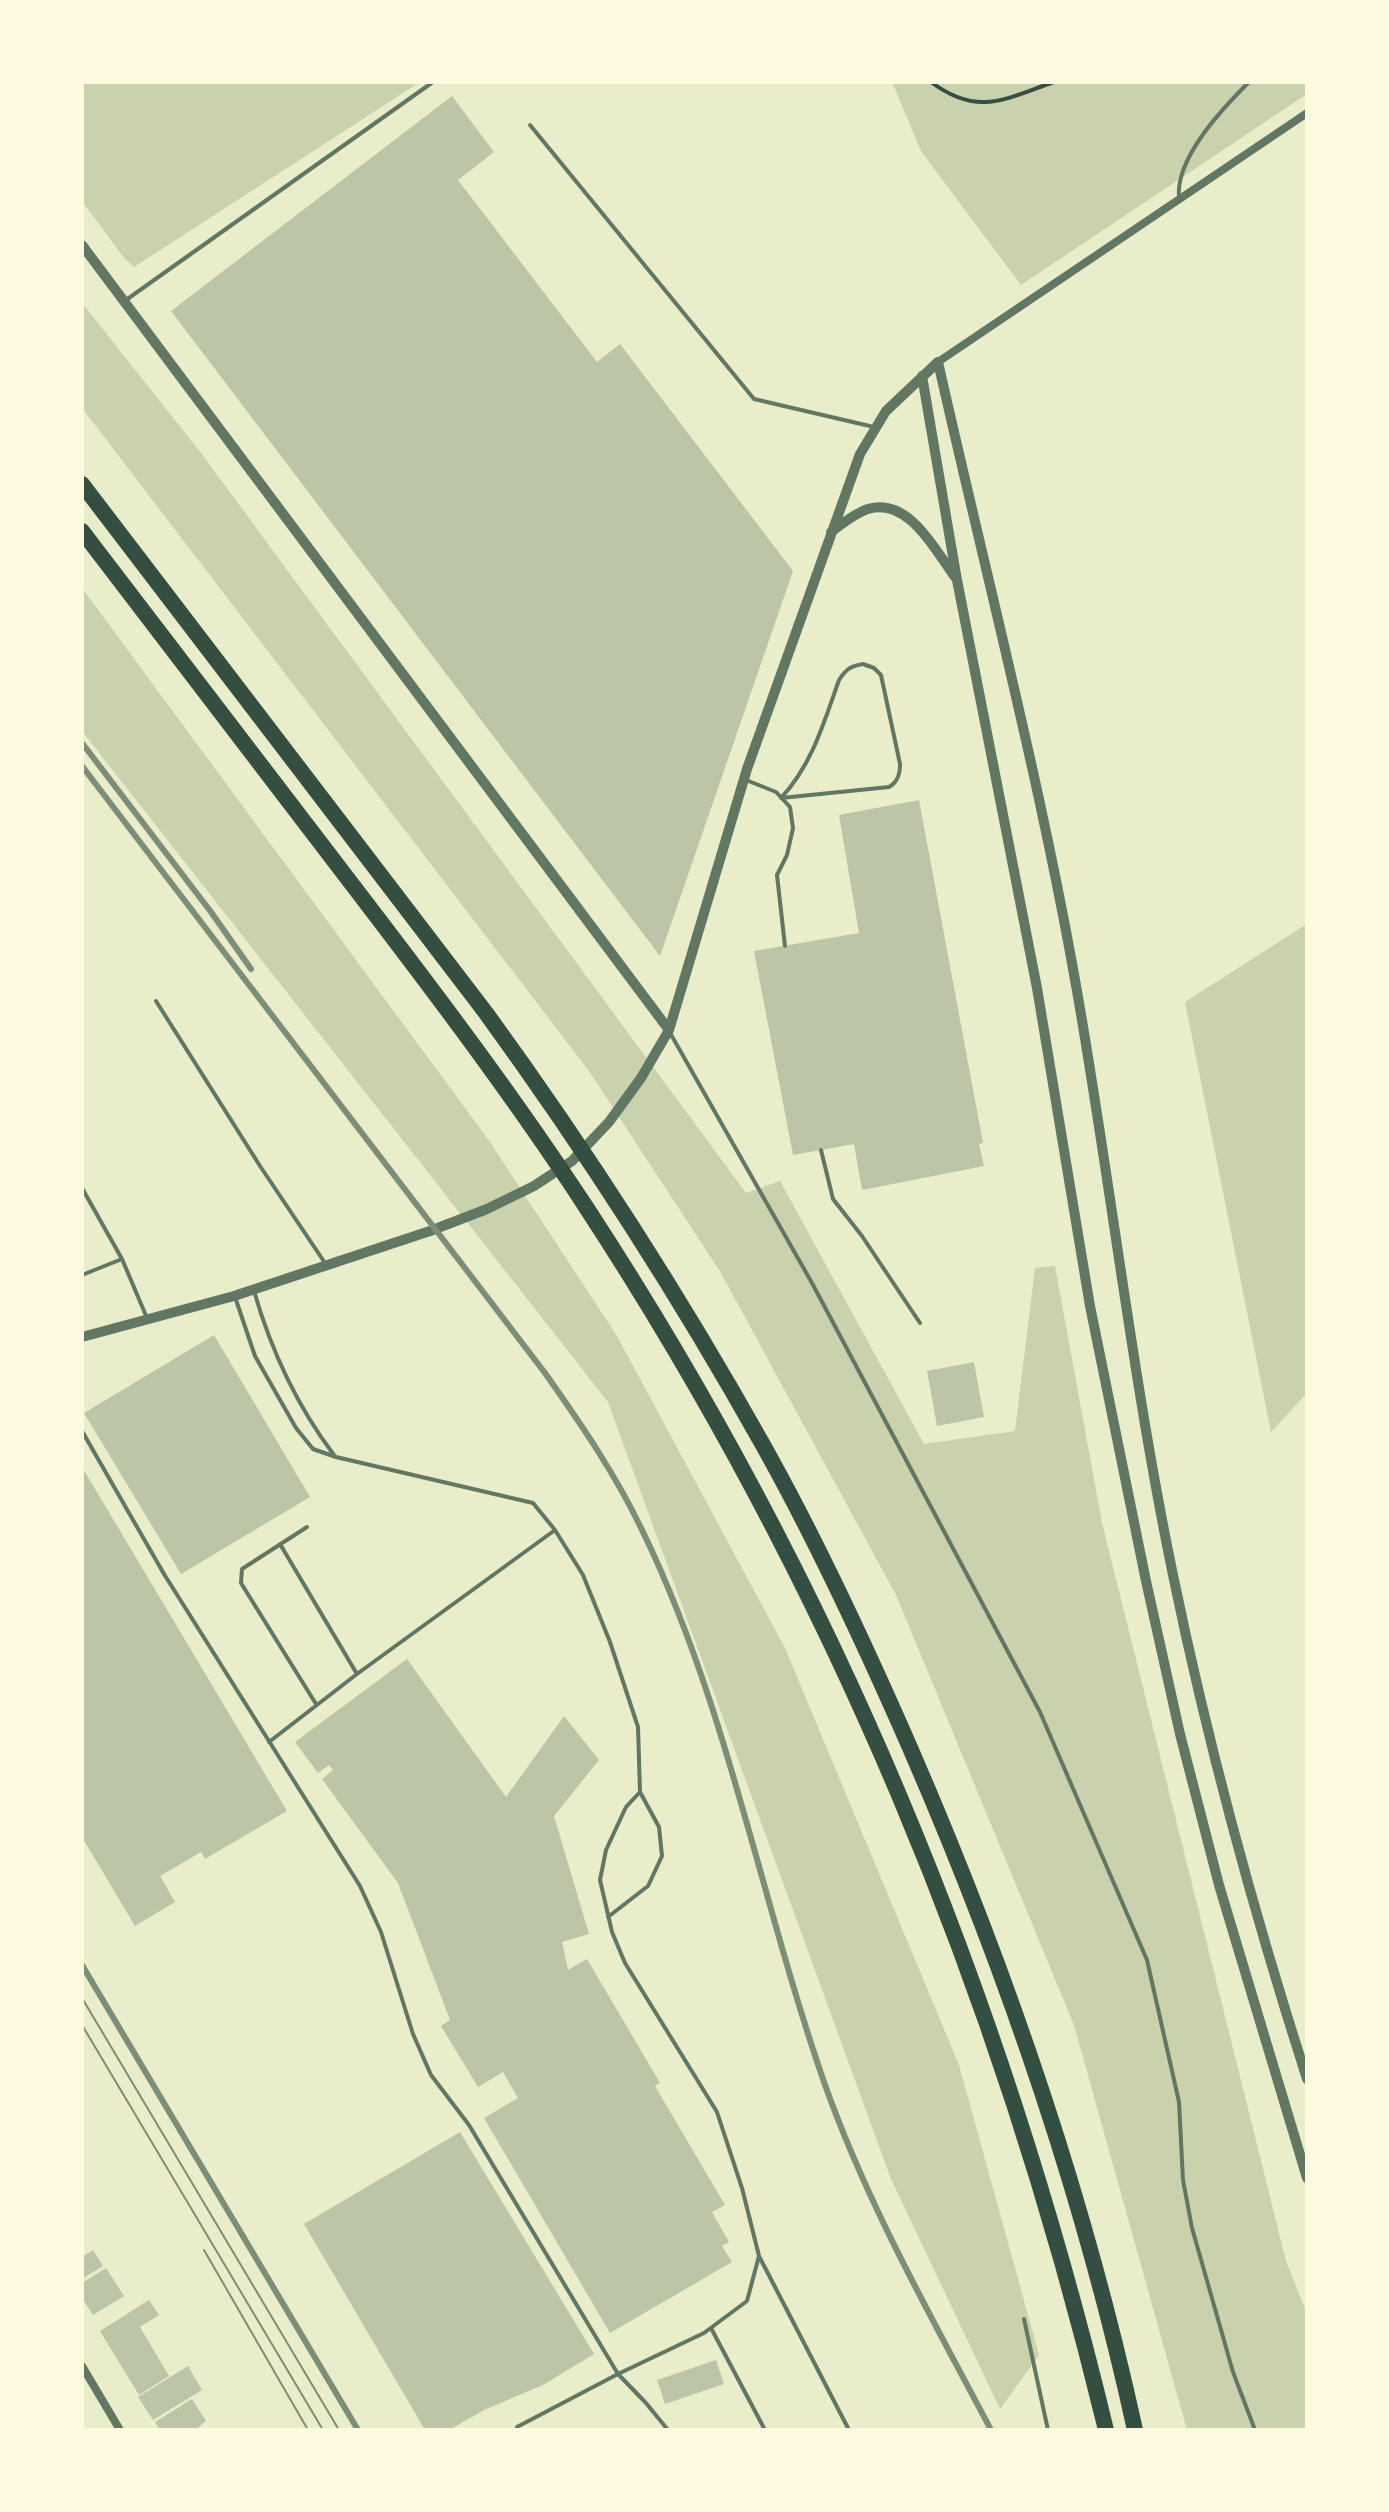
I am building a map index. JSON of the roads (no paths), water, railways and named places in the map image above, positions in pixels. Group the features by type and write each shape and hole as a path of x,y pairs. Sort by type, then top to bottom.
{"highway":[{"path":"82,484 468,988 547,1098 612,1193 765,1448 826,1565 888,1697 988,1934 1023,2032 1084,2227 1135,2430"},
{"path":"82,531 431,988 524,1116 590,1213 731,1446 806,1587 868,1719 960,1944 1056,2235 1106,2430"}],"street":[{"path":"82,1337 234,1296 430,1231 487,1209 534,1186 572,1161 617,1111 669,1030 744,779 831,532 860,454 874,427 886,411 938,362 1307,113"},
{"path":"82,245 669,1030"},
{"path":"938,362 1014,693 1077,988 1126,1310 1173,1576 1246,1872 1307,2079"},
{"path":"922,376 957,580 1037,988 1090,1306 1146,1581 1180,1734 1219,1885 1307,2178"},
{"path":"831,532 866,509 884,507 899,512 916,524 957,580"},
{"path":"82,2366 120,2430"}],"lane":[{"path":"124,301 433,82"},
{"path":"1179,200 1178,186 1193,151 1216,116 1249,82"},
{"path":"530,125 754,399 874,427"},
{"path":"863,664 874,668 881,675 900,764 900,774 895,784 781,798 795,783 810,757 845,671 863,664"},
{"path":"744,779 776,792 790,807 793,828 787,855 777,875 785,946"},
{"path":"156,1001 326,1265"},
{"path":"669,1030 812,1283 1040,1712 1147,1960 1179,2102 1183,2180 1192,2228 1233,2372 1255,2430"},
{"path":"821,1150 833,1199 862,1236 920,1323"},
{"path":"82,1188 122,1259 147,1318"},
{"path":"82,1275 122,1259"},
{"path":"254,1289 266,1334 286,1376 322,1439 336,1457"},
{"path":"234,1296 255,1356 296,1428 313,1449 533,1503 555,1530 583,1575 610,1642 638,1727 640,1792 659,1827 662,1856 648,1886 608,1917"},
{"path":"82,1431 164,1574 360,1886 381,1932 413,2034 431,2075 469,2125 618,2374 668,2430"},
{"path":"307,1527 242,1569 241,1583 316,1704"},
{"path":"269,1742 316,1704 555,1530"},
{"path":"280,1544 357,1674"},
{"path":"640,1792 626,1807 606,1850 600,1880 612,1932 625,1963 717,2112 742,2188 759,2256 849,2430"},
{"path":"517,2427 711,2328 747,2301 759,2256"},
{"path":"1024,2319 1048,2430"},
{"path":"711,2328 765,2430"}],"tram line":[{"path":"82,1998 339,2430"},
{"path":"82,2025 323,2430"},
{"path":"204,2250 308,2430"}],"railway":[{"path":"82,743 251,969"},
{"path":"82,766 545,1373 621,1490 643,1532 698,1665 802,2013 841,2127 901,2259 991,2430"},
{"path":"82,1965 358,2430"}]}
